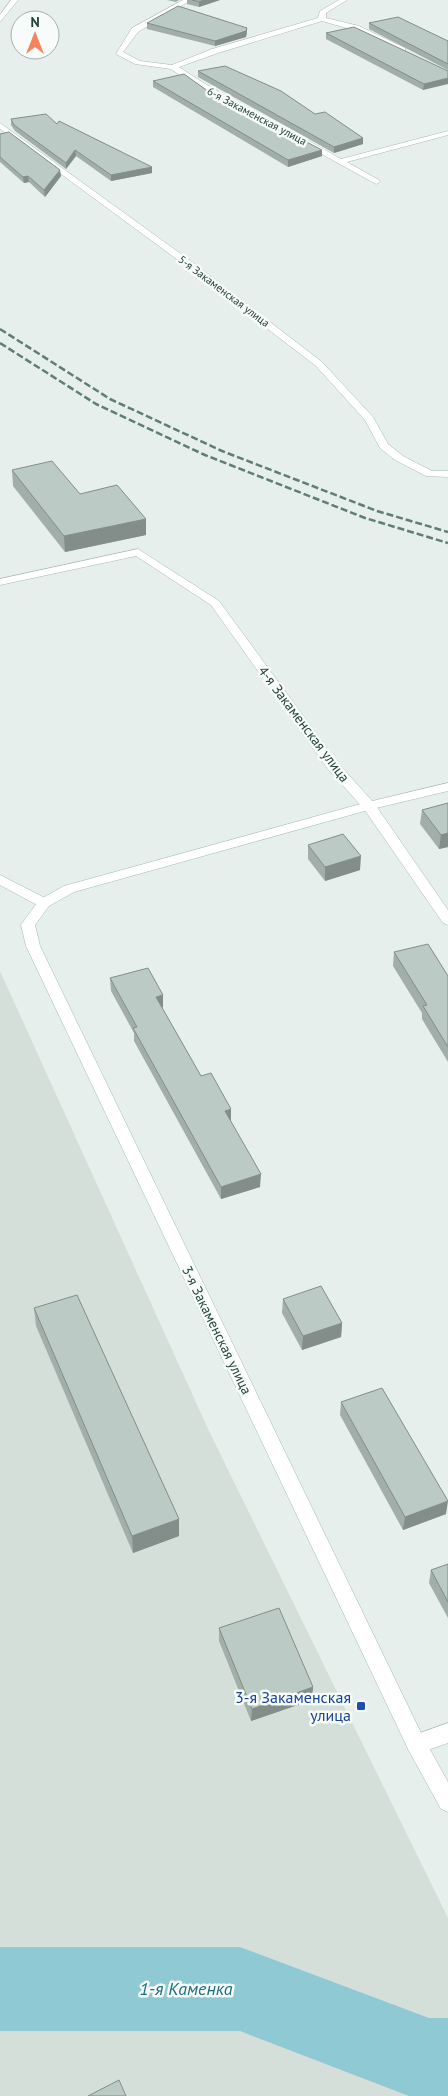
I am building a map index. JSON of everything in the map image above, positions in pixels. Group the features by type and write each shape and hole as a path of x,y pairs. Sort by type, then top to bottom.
{"street":[{"path":"0,20 15,0"},
{"path":"188,0 135,30 120,52 127,59 146,65 173,68 215,51 322,19 356,28 414,56"},
{"path":"322,19 322,12 344,0"},
{"name":"6-я Закаменская улица","path":"173,68 209,91 261,116 376,182"},
{"name":"5-я Закаменская улица","path":"0,125 189,264 319,364 369,419 384,446 399,458 430,474 448,474"},
{"path":"342,161 448,133"},
{"name":"4-я Закаменская улица","path":"0,582 138,552 215,603 332,765 369,806 448,920"},
{"path":"0,879 44,903 69,889 369,806 448,787"},
{"name":"3-я Закаменская улица","path":"44,903 28,925 33,946 416,1744 448,1802"},
{"path":"416,1744 448,1734"}],"shaded area":[{"path":"0,971 209,1431 448,1918 448,2096 0,2096"}],"building":[{"path":"178,6 247,28 246,31 215,41 147,23"},
{"path":"398,17 448,41 448,64 369,23"},
{"path":"354,27 448,71 448,78 424,84 326,33"},
{"path":"225,66 281,91 315,114 325,112 363,138 334,147 198,71"},
{"path":"184,74 205,89 322,150 288,160 153,81"},
{"path":"46,114 57,124 59,121 152,167 111,175 75,150 66,163 14,125 11,119"},
{"path":"9,132 60,170 44,190 28,176 23,177 0,157 0,134"},
{"path":"52,461 80,494 117,485 146,519 64,536 12,470"},
{"path":"448,803 448,833 441,835 422,810"},
{"path":"343,834 361,856 325,867 308,845"},
{"path":"428,944 448,976 448,1047 423,1006 427,1005 394,952"},
{"path":"148,968 163,995 156,997 201,1076 211,1073 231,1109 225,1111 261,1174 221,1187 133,1028 137,1027 110,978"},
{"path":"321,1286 342,1323 303,1336 283,1299"},
{"path":"77,1295 179,1519 132,1536 34,1308"},
{"path":"382,1388 448,1501 405,1517 341,1402"},
{"path":"448,1564 448,1602 431,1570"},
{"path":"279,1608 313,1687 252,1709 219,1628"},
{"path":"119,2080 126,2096 88,2096"}],"waterway":[{"name":"1-я Каменка","path":"0,1989 240,1989 429,2061 448,2061"}],"railway":[{"path":"0,329 110,399 222,451 377,511 448,532"},
{"path":"0,343 96,404 205,455 365,518 448,543"}],"place":[{"name":"3-я Закаменская улица","path":"361,1706"}]}
